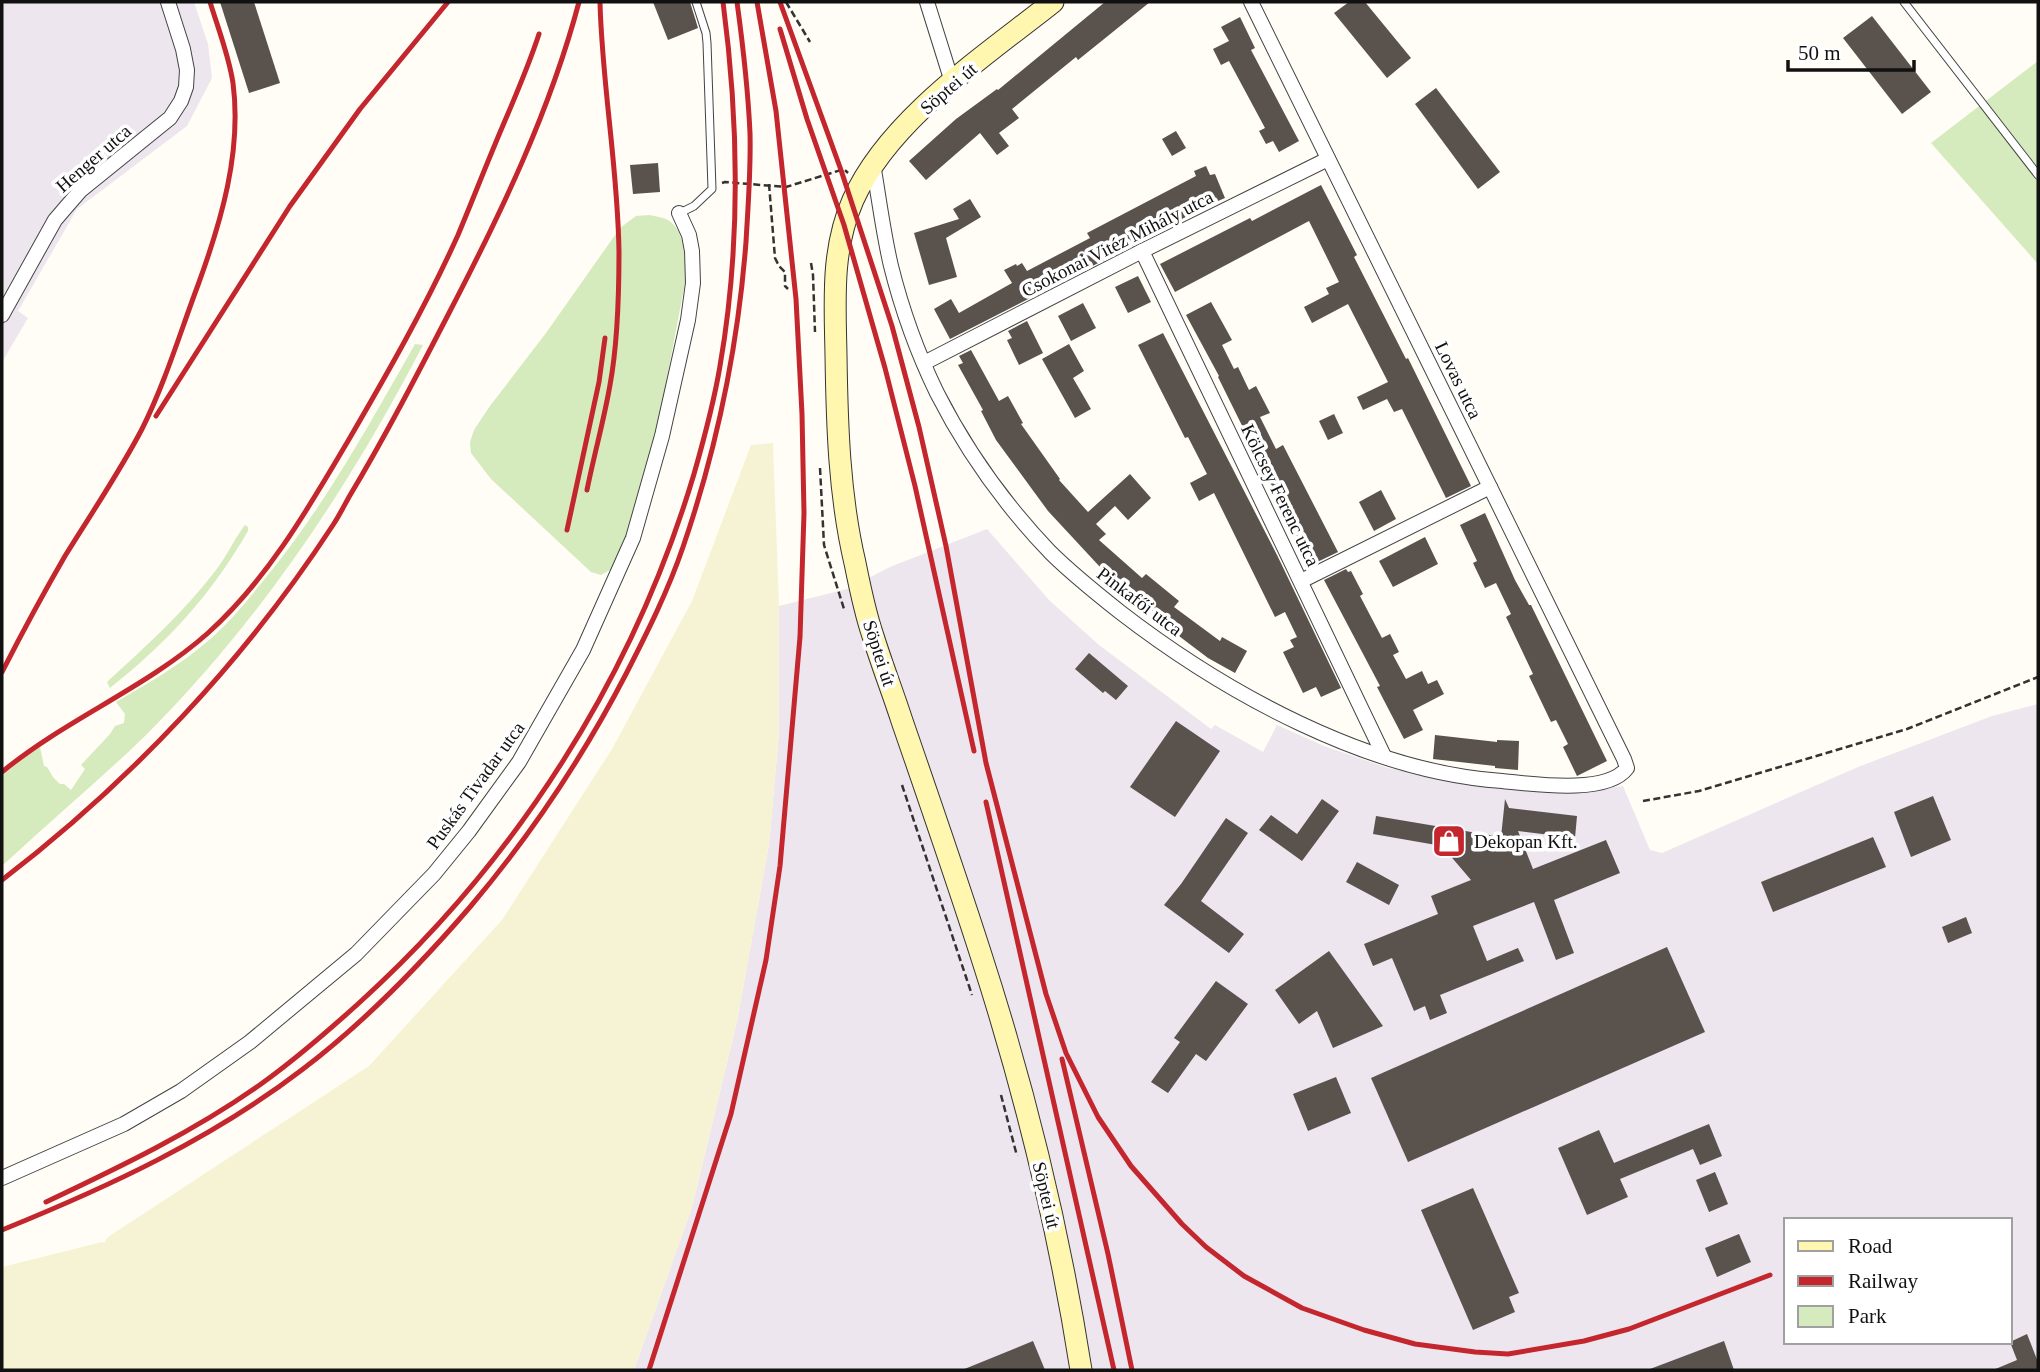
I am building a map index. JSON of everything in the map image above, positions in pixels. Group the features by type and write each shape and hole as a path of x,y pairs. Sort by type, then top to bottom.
{"street":[{"name":"Henger utca","path":"2,314 55,220 80,190 170,118 181,101 186,87 187,70 168,2"},
{"path":"927,2 952,82"},
{"name":"Söptei út","path":"1054,2 952,82 897,134 860,185 838,245 834,276 836,382 846,518 872,634 977,943 1009,1047 1050,1208 1081,1370"},
{"name":"Lovas utca","path":"1251,2 1624,758 1627,768 1622,775"},
{"name":"Csokonai Vitéz Mihály utca","path":"924,363 1328,159"},
{"name":"Pinkafői utca","path":"873,164 890,263 907,321 950,416 989,477 1017,514 1076,577 1151,636 1210,674 1296,723 1384,756 1434,771 1481,780 1591,786 1622,775"},
{"name":"Puskás Tivadar utca","path":"2,1178 124,1124 181,1091 250,1042 356,954 434,874 519,762 583,650 633,538 662,436 688,320 693,283 692,251 689,234 679,213"},
{"name":"Kölcsey Ferenc utca","path":"1142,251 1384,756"},
{"path":"1301,582 1490,487"}],"lane":[{"path":"679,213 694,206 712,189 708,54 706,33 696,2"},
{"path":"1904,2 2038,175"}],"path":[{"path":"786,2 810,43"},
{"path":"712,189 725,182 786,187 845,170 860,185"},
{"path":"769,184 775,258 785,272 785,286 788,289"},
{"path":"1643,801 1699,791 1907,729 2038,677"}],"shaded area":[{"path":"2,2 194,2 208,44 212,78 187,126 77,209 18,311 28,318 2,362"},
{"path":"773,443 779,606 779,732 769,844 737,1021 692,1207 634,1370 2,1370 2,1267 104,1243 108,1237 369,1066 502,920 612,749 692,601 751,445"},
{"path":"987,529 1049,600 1099,645 1211,729 1215,725 1263,752 1277,725 1324,746 1388,768 1493,786 1571,793 1623,786 1650,850 1662,853 1858,767 1992,716 2038,704 2038,1370 634,1370 692,1207 737,1021 769,844 779,732 779,606 847,589 890,567"}],"green space":[{"path":"2038,61 2038,264 1931,143"},
{"path":"649,215 666,219 678,230 683,247 685,283 660,414 631,523 610,570 601,575 591,572 491,479 471,453 470,442 474,430 490,406 546,333 620,228 636,216"},
{"path":"415,344 423,345 365,449 300,550 228,645 147,734 2,866 2,776 40,747 44,766 60,784 71,790 85,769 81,765 115,726 124,723 125,714 116,702 176,666 209,640 237,612 285,553 344,466"},
{"path":"245,525 248,531 203,597 151,653 110,688 107,682 164,629 204,585"}],"building":[{"path":"220,2 254,2 280,83 249,93"},
{"path":"653,2 690,2 698,28 668,40"},
{"path":"1105,2 1150,2 1012,109 1019,118 999,133 1009,146 997,155 980,133 926,180 909,161 956,119 998,90"},
{"path":"1349,2 1365,2 1411,58 1387,78 1334,13"},
{"path":"1872,16 1931,92 1902,114 1843,38"},
{"path":"1240,17 1255,48 1251,50 1299,141 1279,152 1273,141 1266,144 1259,131 1265,128 1229,61 1221,65 1213,49 1229,41 1221,27"},
{"path":"1436,88 1500,172 1478,189 1415,104"},
{"path":"1176,131 1186,148 1172,156 1162,139"},
{"path":"658,163 660,192 633,194 630,165"},
{"path":"1206,166 1210,175 1215,174 1225,198 1192,212 950,339 934,309 951,299 959,313 1012,283 1004,270 1022,263 1027,271 1090,238 1087,233 1196,176 1194,171"},
{"path":"1321,185 1357,255 1354,257 1406,359 1408,358 1471,486 1446,498 1402,409 1394,412 1387,399 1363,410 1357,397 1388,382 1348,304 1312,323 1304,307 1329,294 1326,288 1339,282 1309,221 1175,292 1160,264"},
{"path":"970,199 981,217 946,238 957,277 929,285 914,233 959,219 953,209"},
{"path":"1138,276 1151,302 1128,313 1115,287"},
{"path":"1211,302 1232,340 1222,345 1234,369 1238,367 1249,390 1256,386 1270,413 1260,417 1276,449 1283,445 1338,552 1311,565 1219,376 1186,315"},
{"path":"1083,303 1096,328 1071,341 1058,316"},
{"path":"1027,321 1043,353 1019,365 1007,340 1012,338 1008,331"},
{"path":"1163,333 1277,555 1341,688 1321,697 1316,687 1303,693 1283,652 1294,647 1290,640 1297,637 1285,612 1275,617 1214,493 1199,501 1190,483 1207,474 1188,437 1185,438 1138,345"},
{"path":"1069,344 1084,371 1073,378 1091,409 1075,418 1042,359"},
{"path":"971,350 999,401 1008,396 1023,423 1021,424 1059,480 1088,512 1130,474 1151,498 1128,520 1115,506 1096,524 1106,534 1099,540 1142,578 1146,574 1179,601 1174,607 1220,641 1222,637 1247,651 1235,673 1208,658 1175,633 1177,631 1116,582 1048,511 996,440 958,365 963,363 959,356"},
{"path":"1334,414 1343,433 1328,440 1319,421"},
{"path":"1381,490 1396,519 1374,531 1359,502"},
{"path":"1485,513 1515,580 1531,605 1607,761 1577,776 1563,747 1568,744 1556,720 1551,722 1529,676 1533,674 1506,617 1511,614 1496,583 1485,588 1473,563 1477,561 1460,525"},
{"path":"1425,537 1438,564 1393,587 1379,561"},
{"path":"1346,569 1351,571 1363,594 1360,596 1382,638 1390,634 1399,652 1393,655 1406,679 1422,671 1428,684 1437,680 1444,694 1413,710 1423,730 1404,739 1377,687 1380,686 1324,580"},
{"path":"1089,653 1128,686 1116,700 1105,691 1103,693 1075,669"},
{"path":"1176,721 1220,751 1175,817 1130,787"},
{"path":"1435,735 1497,742 1519,741 1518,770 1433,759"},
{"path":"1933,796 1951,840 1911,857 1894,812"},
{"path":"1322,799 1339,811 1302,861 1259,830 1271,815 1297,834"},
{"path":"1505,799 1509,808 1577,816 1575,838 1518,831 1533,869 1606,840 1620,873 1554,900 1574,953 1556,960 1534,902 1473,926 1487,961 1518,948 1524,961 1440,995 1447,1013 1430,1020 1425,1006 1414,1011 1392,958 1373,966 1364,944 1438,914 1431,896 1471,880 1442,846 1373,834 1376,816 1501,837"},
{"path":"1226,818 1248,833 1201,901 1244,934 1229,953 1164,905"},
{"path":"1873,837 1886,867 1773,912 1761,882"},
{"path":"1357,862 1399,885 1389,905 1346,882"},
{"path":"1966,917 1972,933 1948,943 1942,927"},
{"path":"1667,947 1705,1032 1408,1162 1371,1078"},
{"path":"1329,951 1383,1026 1333,1048 1317,1011 1299,1024 1275,990"},
{"path":"1216,981 1248,1004 1206,1061 1196,1054 1168,1093 1151,1082 1180,1042 1174,1038"},
{"path":"1336,1077 1351,1113 1308,1131 1293,1094"},
{"path":"1709,1124 1722,1156 1700,1165 1693,1149 1620,1179 1628,1197 1587,1215 1558,1148 1599,1130 1614,1163"},
{"path":"1715,1172 1728,1204 1709,1212 1696,1180"},
{"path":"1473,1188 1519,1293 1509,1297 1515,1312 1473,1330 1421,1210"},
{"path":"1739,1234 1751,1262 1717,1277 1705,1248"},
{"path":"2027,1334 2038,1362 2038,1370 1993,1370 2017,1360 2012,1341"},
{"path":"1033,1341 1045,1370 962,1370"},
{"path":"1724,1341 1734,1370 1650,1370 1650,1369"}],"railway":[{"path":"2,672 65,556 142,429 165,376 222,212 232,161 235,109 229,63 210,2"},
{"path":"156,416 290,206 360,109 448,2"},
{"path":"2,880 95,802 182,716 262,624 333,525 413,383 523,161 554,83 579,2"},
{"path":"587,490 613,369 619,285 618,221 600,2"},
{"path":"46,1202 156,1148 236,1101 287,1065 359,1003 416,948 469,889 518,827 603,694 638,623 669,549 698,461 720,366 732,275 735,184 735,138 723,2"},
{"path":"2,1230 81,1197 158,1160 232,1118 326,1051 391,992 470,907 535,824 592,735 642,643 677,563 706,472 732,358 746,242 750,174 748,100 737,2"},
{"path":"649,1370 731,1114 766,960 780,866 800,637 804,513 796,299 776,111 757,2"},
{"path":"780,2 841,170 892,326 919,427 946,546 986,763 1046,994 1066,1053 1098,1117 1131,1166 1182,1224 1206,1247 1244,1276 1302,1308 1364,1330 1415,1344 1508,1354 1584,1341 1629,1329 1770,1275"},
{"path":"780,29 807,119 844,225 885,368 915,486 974,751"},
{"path":"2,772 52,736 184,653 229,612 268,567 333,467 433,288 458,235 539,34"},
{"path":"567,530 599,382 605,338"},
{"path":"986,802 1114,1370"},
{"path":"1062,1059 1132,1370"}],"place":[{"name":"Dekopan Kft.","path":"1449,841"}]}
